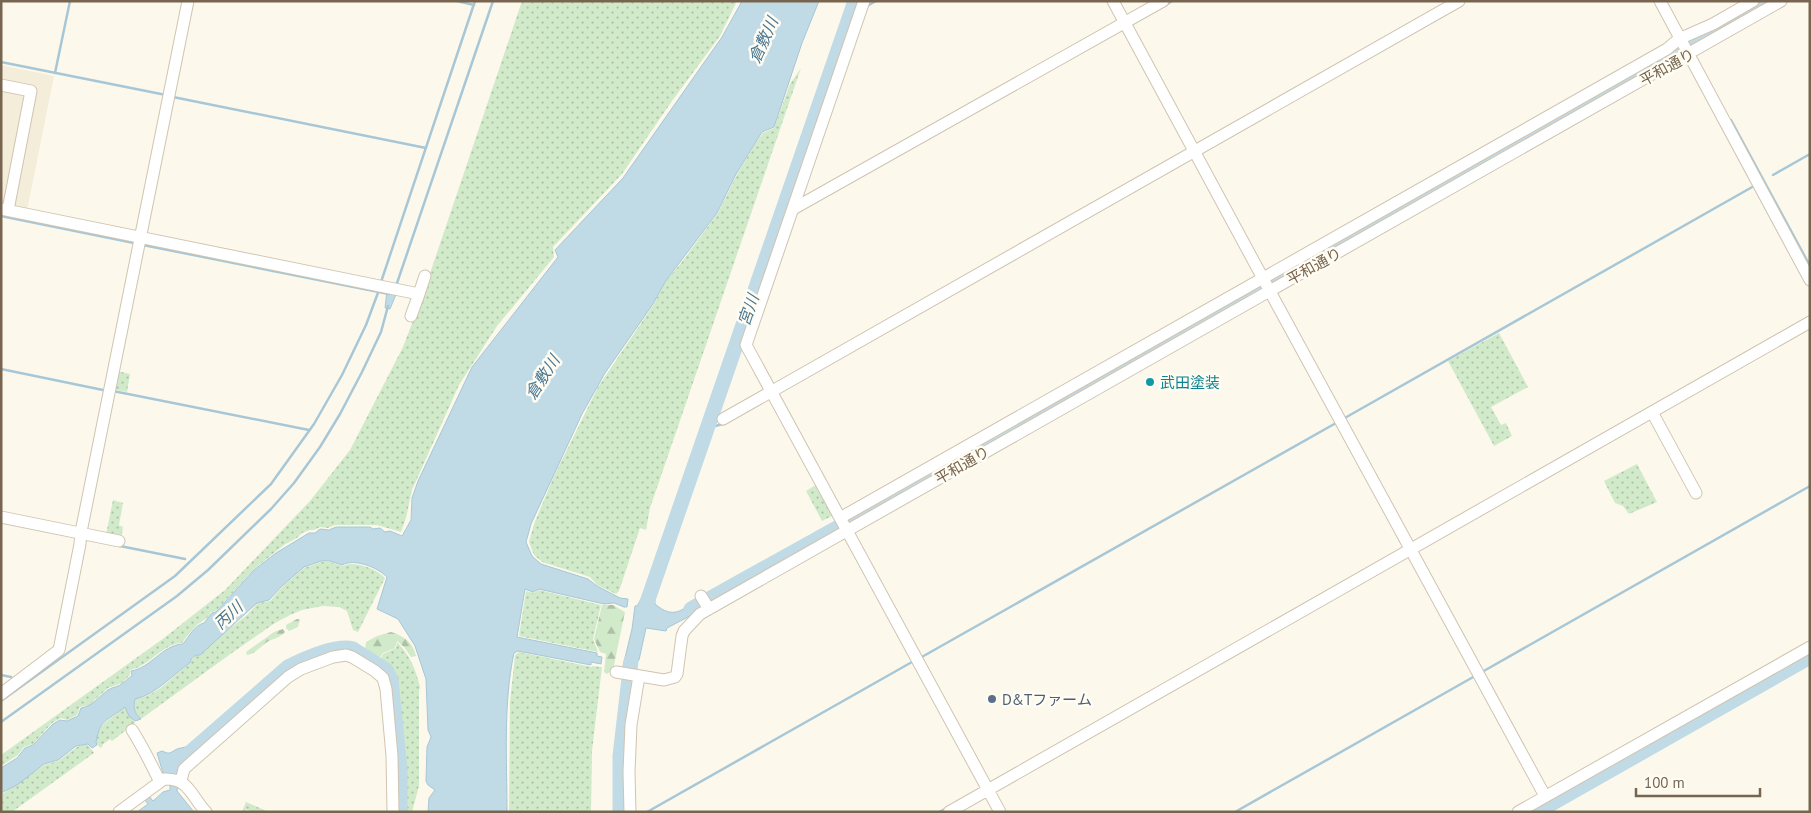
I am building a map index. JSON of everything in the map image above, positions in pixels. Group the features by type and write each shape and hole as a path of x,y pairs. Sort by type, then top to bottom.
{"street":[{"path":"1,694 59,650 188,1"},
{"path":"1114,1 1545,796"},
{"path":"792,212 1126,25 1163,1"},
{"path":"723,419 773,394 1196,154 1459,1"},
{"path":"1660,1 1683,38 1810,280"},
{"path":"1267,284 1289,264 1667,50 1683,38 1713,24 1753,1"},
{"name":"平和通り","path":"637,676 664,680 675,677 684,631 695,619 705,602 1267,284 1690,53 1781,1"},
{"path":"862,6 746,345 1000,812"},
{"path":"1,85 31,91 5,209 419,294"},
{"path":"411,316 425,276"},
{"path":"949,812 986,786 1409,546 1652,412 1810,322"},
{"path":"1652,412 1696,493"},
{"path":"1,517 81,536 119,541"},
{"path":"1518,812 1810,648"},
{"path":"119,812 172,781 184,768 282,681 301,669 333,657 346,655 375,670 383,678 386,689 392,756 392,812"},
{"path":"619,672 637,676 630,725 630,812"},
{"path":"132,730 146,752 147,758 206,812"}],"shaded area":[{"path":"1,65 54,76 27,211 1,206"}],"green space":[{"path":"522,1 737,1 720,36 672,101 622,174 553,247 554,257 497,326 459,385 412,490 401,532 377,525 335,525 328,528 320,527 302,533 254,569 216,611 211,612 207,618 196,626 182,643 162,650 144,664 130,670 130,675 122,683 108,688 89,705 80,707 77,715 67,720 61,718 52,723 33,744 24,747 18,755 1,766 1,755 164,638 225,590 310,501 350,450 403,347 421,300"},
{"path":"801,68 650,508 646,530 640,528 619,591 616,594 597,585 590,577 542,562 534,555 529,542 534,524 554,476 598,387 654,304 665,282 718,213 737,174 757,141 763,133 774,128 790,84"},
{"path":"1499,333 1528,387 1491,407 1501,425 1506,423 1512,436 1494,446 1448,361"},
{"path":"117,371 130,374 127,392 113,389"},
{"path":"1637,464 1657,502 1629,514 1623,506 1615,503 1604,481"},
{"path":"819,483 836,514 822,521 806,491"},
{"path":"113,500 123,503 119,525 123,527 121,539 106,535"},
{"path":"321,562 330,562 342,566 353,564 365,566 385,578 358,632 353,630 347,611 339,607 323,606 302,610 275,623 141,719 139,717 134,707 135,699 151,694 158,689 191,663 195,656 200,655 220,636 247,615 258,603 270,601 284,585 304,568"},
{"path":"539,590 601,605 593,639 598,652 519,636 526,591 533,593"},
{"path":"602,605 613,605 625,612 614,665 607,674 604,672 606,654 600,652 594,639"},
{"path":"300,619 298,627 289,631 286,625"},
{"path":"283,629 285,632 281,636 267,642 255,652 247,655 246,652 274,632"},
{"path":"391,632 407,640 413,647 416,656 411,657 397,641 395,648 383,653 378,660 365,649 366,642"},
{"path":"397,642 406,652 412,663 420,687 419,786 412,812 403,812 404,779 397,689 391,673 379,661 383,654 396,648"},
{"path":"519,652 592,667 602,667 592,751 591,812 509,812 510,702 515,655"},
{"path":"125,707 135,723 112,741 110,739 100,748 96,742 100,729"},
{"path":"88,745 94,753 12,812 1,812 1,795 44,765 58,761 77,747"},
{"path":"246,802 269,812 252,812 246,809 245,812 242,812"}],"water":[{"path":"742,1 819,1 802,43 774,127 762,132 736,174 717,213 665,282 653,304 605,373 582,414 531,524 526,542 532,556 541,564 588,579 620,598 628,599 627,607 624,607 614,603 604,604 539,589 533,592 525,589 517,637 597,653 597,656 602,657 601,664 591,662 591,665 518,651 514,653 507,712 507,812 428,812 429,798 435,790 426,781 427,747 431,737 428,730 426,679 415,646 398,619 377,609 387,577 383,573 359,563 342,565 330,561 321,561 304,567 269,600 257,603 200,655 196,655 191,659 190,663 164,684 143,697 135,699 135,710 141,719 135,721 129,716 125,707 106,720 100,728 96,742 97,745 92,748 88,744 76,746 58,760 44,764 17,785 1,793 1,768 17,758 25,748 33,745 53,724 60,720 67,721 78,716 81,708 92,703 108,690 132,676 131,671 145,666 169,648 183,644 195,628 204,623 212,613 216,612 254,570 276,553 309,533 315,533 320,529 370,527 373,529 380,528 385,532 390,531 402,536 411,520 412,498 418,481 472,367 558,257 555,250 623,178 722,37"},
{"path":"387,291 397,292 390,309 385,308"},
{"path":"644,594 655,597 655,604 667,612 682,610 699,599 705,608 667,628 666,631 646,628 639,660 636,663 634,672 622,670 632,629 635,606 637,606"},
{"path":"200,740 204,746 180,768 177,791 194,812 137,812 148,804 144,799 149,796 153,801 163,792 170,790 170,775 163,773 157,753 162,751 170,753 193,745"}],"waterway":[{"path":"55,73 70,1"},
{"path":"457,1 474,5"},
{"path":"381,282 475,1"},
{"path":"396,286 493,1"},
{"name":"宮川","path":"643,614 855,1"},
{"path":"867,6 876,1"},
{"path":"1166,5 1172,1"},
{"path":"691,609 1765,1"},
{"path":"1,62 166,95"},
{"path":"173,97 426,148"},
{"path":"1731,120 1810,266"},
{"path":"1773,175 1810,154"},
{"path":"1343,419 1754,186"},
{"path":"1,216 134,243"},
{"path":"143,245 389,294"},
{"path":"1,701 175,576 271,484 314,424 342,375 366,325 379,290"},
{"path":"1,722 177,596 208,570 271,509 294,483 320,447 340,414 381,332 388,306"},
{"path":"1,369 103,390"},
{"path":"113,391 309,430"},
{"path":"920,658 1336,423"},
{"path":"707,426 723,424"},
{"path":"1482,672 1810,486"},
{"path":"120,546 185,559"},
{"path":"186,756 288,667 329,650 353,649 386,670 391,680 400,769 400,812"},
{"path":"1537,812 1810,657"},
{"path":"620,812 620,756 631,661"},
{"path":"647,812 912,662"},
{"path":"1,675 11,677"},
{"path":"1235,812 1475,676"},
{"path":"939,812 947,808"}],"place":[{"name":"武田塗装","path":"1150,382"},
{"name":"D&Tファーム","path":"992,699"}],"water label":[{"name":"倉敷川","path":"763,40"},
{"name":"倉敷川","path":"542,377"},
{"name":"丙川","path":"228,615"}]}
